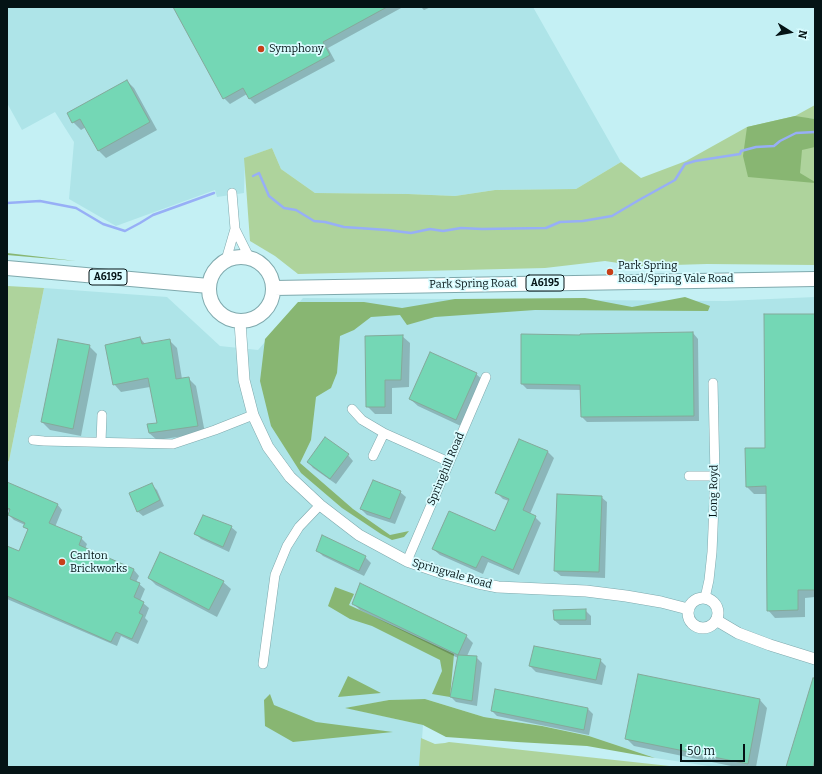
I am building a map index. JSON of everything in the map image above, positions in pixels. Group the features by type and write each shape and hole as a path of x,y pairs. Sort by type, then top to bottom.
{"main road":[{"path":"233,257 249,257 259,261 267,268 272,278 274,288 273,297 270,305 257,318 240,322 232,320 223,316 212,303 209,295 211,278 214,271 226,260 233,257"},
{"name":"A6195","path":"7,268 209,286"},
{"name":"Park Spring Road","path":"274,288 815,279"}],"street":[{"path":"226,260 235,229 232,193"},
{"path":"235,229 249,257"},
{"name":"Springvale Road","path":"240,322 244,380 252,415 268,447 290,477 320,505 359,535 406,561 445,574 498,587 586,590 661,602 688,609"},
{"name":"Springhill Road","path":"406,561 486,376"},
{"name":"Long Royd","path":"705,598 709,580 712,552 715,476 714,384"},
{"path":"352,409 362,420 384,433 449,462"},
{"path":"101,442 102,415"},
{"path":"33,440 172,444 215,430 252,415"},
{"path":"373,456 384,433"},
{"path":"688,476 715,476"},
{"path":"263,664 275,575 287,546 295,533 320,505"},
{"path":"705,598 713,601 717,608 716,620 706,627 697,627 690,621 688,609 693,601 697,599 705,598"},
{"path":"716,620 738,632 770,645 815,658"}],"shaded area":[{"path":"7,7 533,7 621,162 576,189 495,190 455,196 315,193 281,169 272,148 245,158 244,193 217,197 215,190 116,226 69,199 74,142 55,112 22,130 7,103"},
{"path":"44,288 167,297 220,346 258,350 303,298 726,301 815,297 815,767 715,767 655,758 589,736 542,726 484,717 425,699 389,700 347,708 423,725 420,767 7,767 7,462 9,461"}],"green space":[{"path":"815,105 815,119 803,118 815,121 815,265 707,264 638,266 605,261 545,268 298,274 275,256 250,241 244,158 272,148 281,169 315,193 455,196 495,190 576,189 621,162 641,178 686,161 747,127 795,116"},
{"path":"795,116 815,119 815,147 802,150 800,173 815,183 748,177 743,156 747,127"},
{"path":"7,253 76,261 7,255"},
{"path":"7,286 44,288 9,461 7,462"},
{"path":"685,297 710,306 708,311 535,310 435,317 407,325 400,315 371,317 354,330 340,336 337,373 331,388 316,397 311,440 300,463 353,509 390,535 409,531 404,537 392,540 342,508 301,473 271,426 260,381 265,339 298,302 364,302 402,308 455,299 585,298 632,307"},
{"path":"335,587 354,594 349,605 454,654 450,697 432,694 442,671 440,660 372,626 350,619 328,606"},
{"path":"348,676 381,693 338,697"},
{"path":"270,694 274,705 316,722 393,732 293,742 265,726 264,700"},
{"path":"425,699 484,717 542,726 589,736 655,758 587,746 446,737 423,725 345,708 389,700"},
{"path":"421,738 435,744 449,742 679,767 419,767"}],"building":[{"name":"Symphony","path":"173,7 387,7 323,42 330,55 249,99 243,88 223,99"},
{"path":"127,80 150,122 98,151 80,119 72,123 67,113"},
{"path":"764,314 815,314 815,590 798,590 798,610 767,611 766,486 746,487 745,448 765,448"},
{"path":"693,332 694,416 581,417 580,385 521,384 521,334 580,335"},
{"path":"403,335 401,380 385,380 385,407 366,407 365,336"},
{"path":"140,337 142,344 170,339 176,379 189,377 198,426 149,433 147,424 157,423 148,378 113,385 105,345"},
{"path":"58,339 90,345 73,429 41,422"},
{"path":"430,352 477,373 456,420 409,399"},
{"path":"325,437 349,454 330,479 307,462"},
{"path":"519,439 548,451 523,510 536,516 513,570 482,556 476,568 432,549 449,511 495,531 509,499 495,493"},
{"path":"373,480 401,491 390,519 360,509"},
{"name":"Carlton Brickworks","path":"7,482 58,504 49,523 82,537 79,545 134,569 130,579 140,583 134,597 144,602 139,613 143,615 132,639 116,632 111,642 7,596 7,546 19,551 28,529 23,527 25,523 8,515 10,509 7,508"},
{"path":"152,483 160,500 137,512 129,493"},
{"path":"557,494 602,496 599,572 554,571"},
{"path":"203,515 232,526 223,547 194,534"},
{"path":"322,535 366,556 359,571 316,551"},
{"path":"160,552 224,581 209,610 148,578"},
{"path":"360,583 467,635 458,655 352,604"},
{"path":"586,609 586,620 554,620 553,610"},
{"path":"534,646 601,659 596,680 529,666"},
{"path":"458,655 477,656 472,701 450,697"},
{"path":"638,674 760,699 748,764 625,739"},
{"path":"813,678 815,678 815,759 813,767 786,767"},
{"path":"495,689 588,708 584,730 491,711"}],"waterway":[{"path":"253,176 259,173 269,196 284,208 296,210 314,221 344,227 411,233 430,229 443,231 461,228 546,228 560,222 583,221 612,216 675,180 685,164 740,154 741,151 756,147 774,146 780,141 796,133 815,132"},
{"path":"7,203 40,201 76,208 103,224 125,231 153,215 214,193"}],"place":[{"name":"Symphony","path":"261,49"},
{"name":"Park Spring Road/Spring Vale Road","path":"610,272"},
{"name":"Carlton Brickworks","path":"62,562"}]}
